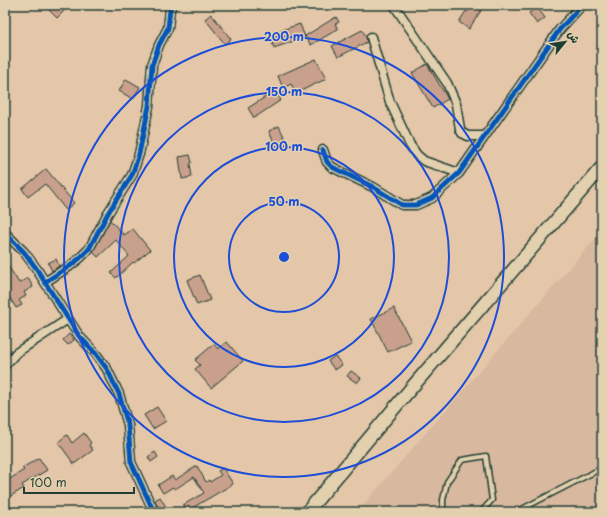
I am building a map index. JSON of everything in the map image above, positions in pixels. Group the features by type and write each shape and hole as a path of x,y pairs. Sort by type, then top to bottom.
{"main road":[{"path":"307,512 407,393 602,168"}],"street":[{"path":"45,282 58,275 89,249 108,213 132,175 137,161 149,106 152,65 159,45 168,28 170,9 172,5"},
{"path":"394,5 447,83 456,104 462,133 468,136 484,136"},
{"path":"323,150 327,162 332,167 373,186 402,205 416,205 432,198 458,173 560,29 582,5"},
{"path":"371,37 390,102 410,145 417,155 424,161 458,173"},
{"path":"5,234 24,252 79,336 96,354 107,369 119,394 128,425 131,462 154,512"},
{"path":"5,365 16,353 68,319"}],"lane":[{"path":"443,512 443,500 447,482 462,460 486,456 492,500 481,512"},
{"path":"516,512 602,468"}],"shaded area":[{"path":"602,231 602,512 357,512"}],"building":[{"path":"44,5 64,5 67,8 57,18"},
{"path":"472,5 476,5 482,9 469,29 459,22"},
{"path":"537,7 545,18 537,24 529,13"},
{"path":"211,14 231,39 225,44 205,19"},
{"path":"336,17 339,22 335,24 338,29 311,45 305,36"},
{"path":"300,24 305,37 274,48 270,36 275,35 275,32"},
{"path":"362,30 366,36 367,42 338,57 332,46"},
{"path":"316,59 326,79 296,93 291,84 283,88 278,76"},
{"path":"427,64 448,99 433,108 412,73"},
{"path":"126,79 140,87 133,99 119,91"},
{"path":"275,91 281,100 254,118 248,108"},
{"path":"279,126 287,143 276,148 269,131"},
{"path":"190,155 192,163 190,164 192,177 182,179 179,157"},
{"path":"46,169 74,203 66,210 45,184 28,197 22,189"},
{"path":"110,220 124,235 133,229 150,250 134,263 133,262 116,278 111,273 129,256 116,240 98,257 93,252"},
{"path":"56,259 59,266 52,271 48,263"},
{"path":"5,261 19,283 28,278 33,287 24,292 26,296 19,300 22,305 16,308 5,290"},
{"path":"200,275 210,300 197,305 187,280"},
{"path":"394,308 411,341 388,352 371,319"},
{"path":"69,334 74,340 68,345 63,340"},
{"path":"227,342 243,361 211,388 195,369 200,365 195,360 214,344 218,349"},
{"path":"335,356 342,365 335,370 328,361"},
{"path":"351,371 361,378 357,383 347,376"},
{"path":"157,407 166,421 153,429 144,415"},
{"path":"84,433 91,443 89,445 93,450 74,464 58,442 67,435 72,443"},
{"path":"155,452 158,457 151,462 148,457"},
{"path":"39,458 47,470 22,485 24,488 9,497 5,489 5,482 24,470 22,468"},
{"path":"197,466 206,482 209,480 210,482 221,475 218,471 223,468 233,484 187,511 183,505 204,493 194,477 175,489 173,487 163,493 158,485 172,476 175,480"},
{"path":"160,497 169,512 161,512 155,500"}],"cycle path":[{"path":"45,282 70,266 89,249 108,213 132,175 139,154 149,106 152,65 159,45 168,28 170,9 172,5"},
{"path":"323,150 327,162 332,167 373,187 402,205 416,205 432,198 459,173 560,29 582,5"},
{"path":"5,233 24,252 36,268 79,336 96,354 107,369 119,394 128,425 131,462 154,512"}]}
